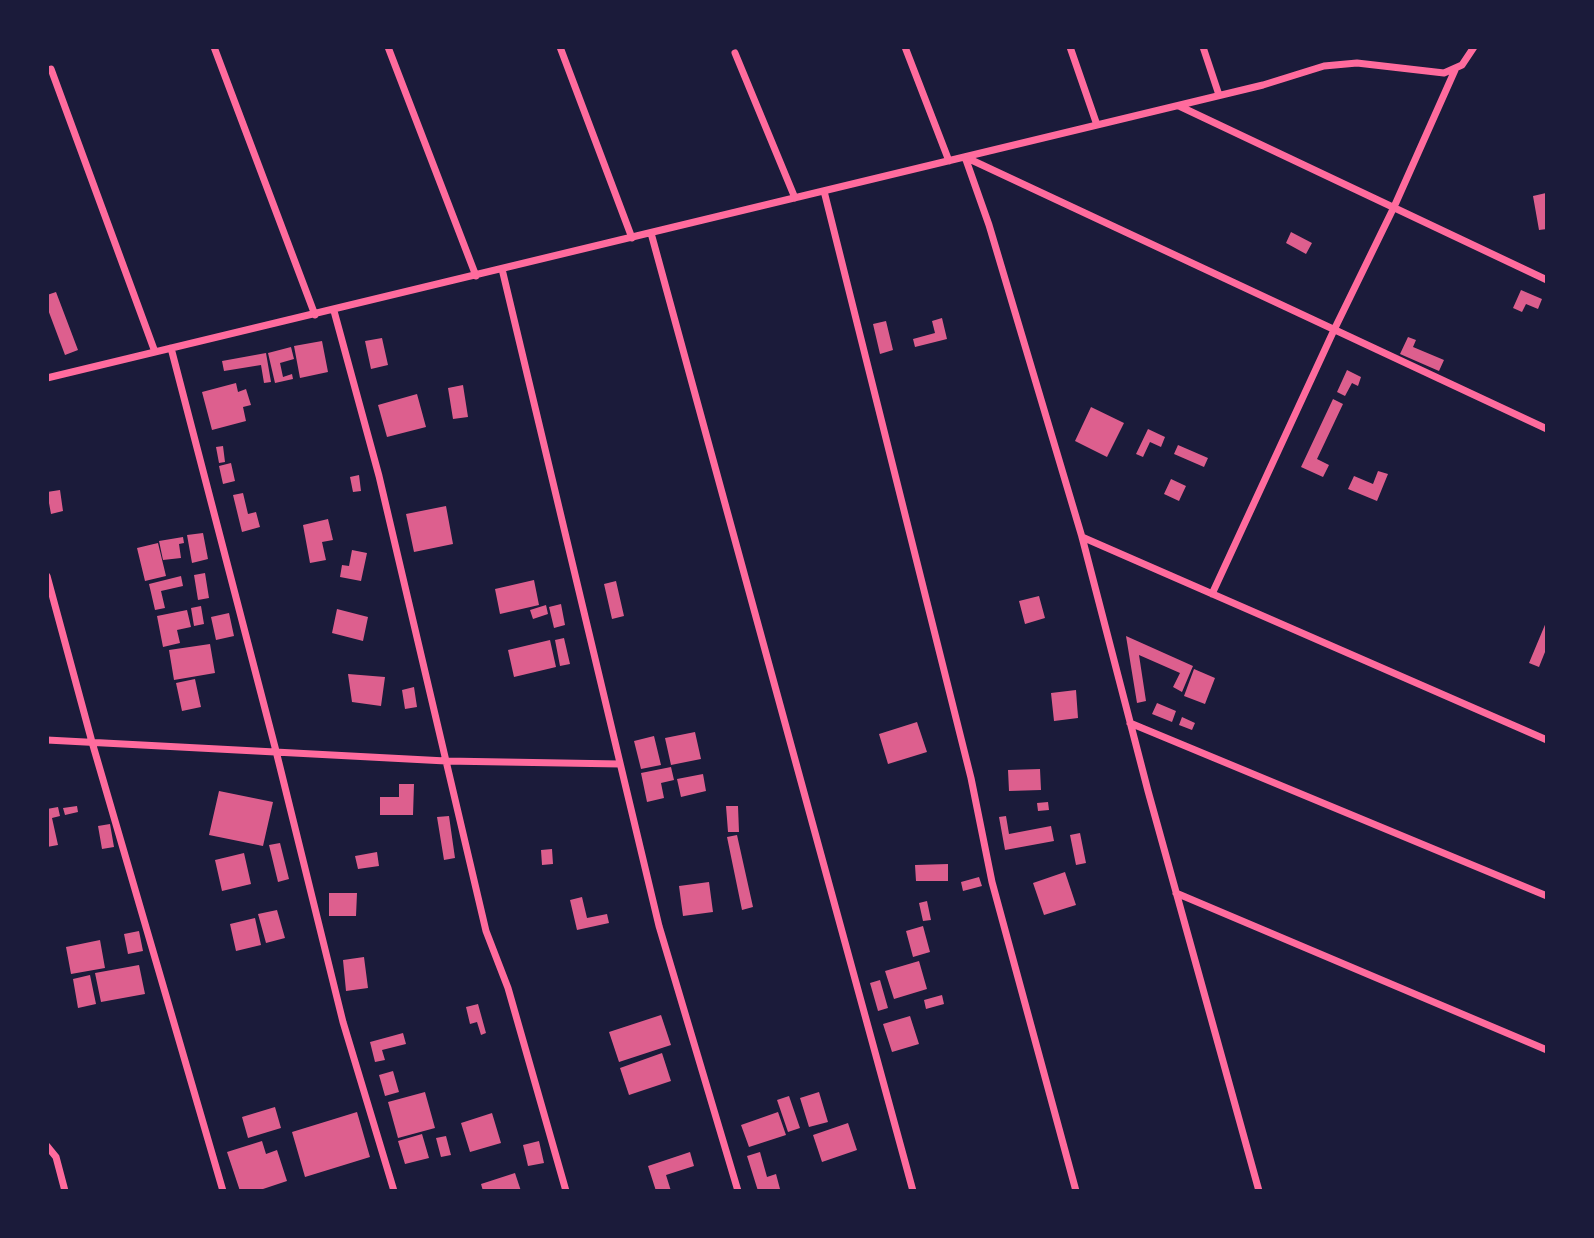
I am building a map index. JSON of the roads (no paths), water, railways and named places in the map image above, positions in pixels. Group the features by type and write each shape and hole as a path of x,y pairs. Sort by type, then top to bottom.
{"street":[{"path":"214,47 315,315"},
{"path":"388,47 476,276"},
{"path":"561,47 632,238"},
{"path":"905,47 949,161"},
{"path":"1070,47 1097,125"},
{"path":"1203,47 1219,95"},
{"path":"47,378 1097,125 1324,66 1357,63 1444,73 1462,65 1474,47"},
{"path":"735,53 795,198"},
{"path":"51,69 155,352"},
{"path":"1212,594 1334,330 1394,208 1455,70"},
{"path":"1178,105 1547,280"},
{"path":"965,157 1547,429"},
{"path":"965,157 989,225 1083,537 1130,723 1259,1191"},
{"path":"824,191 971,778 992,882 1076,1191"},
{"path":"651,233 913,1191"},
{"path":"502,269 659,926 738,1191"},
{"path":"334,310 379,476 486,931 508,988 566,1191"},
{"path":"171,348 343,1022 394,1191"},
{"path":"1083,537 1547,740"},
{"path":"47,576 92,742 223,1191"},
{"path":"1130,723 1547,896"},
{"path":"47,740 446,761 620,764"},
{"path":"1176,893 1547,1050"},
{"path":"47,1146 56,1157 65,1191"}]}
